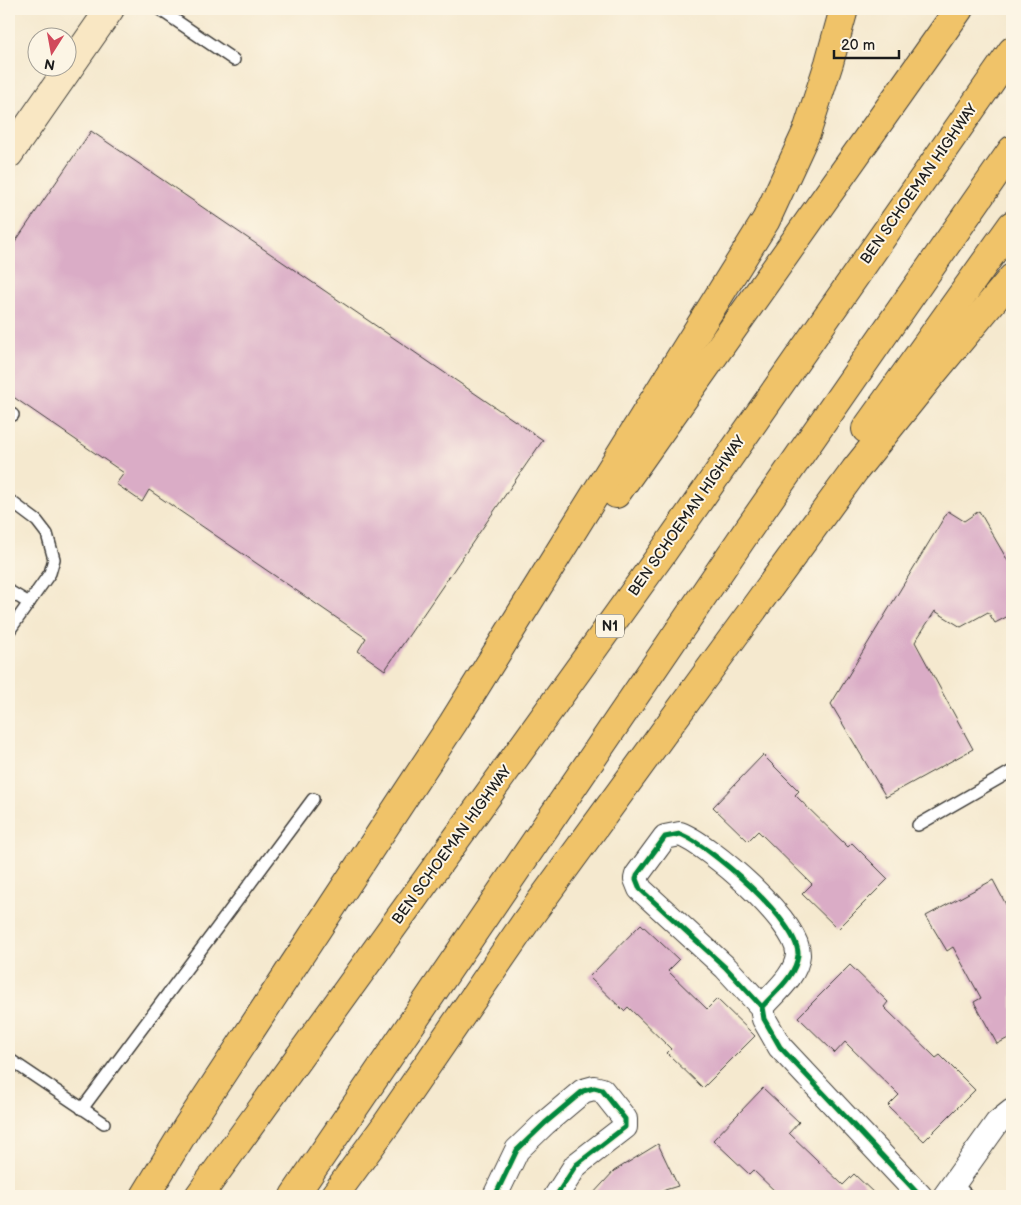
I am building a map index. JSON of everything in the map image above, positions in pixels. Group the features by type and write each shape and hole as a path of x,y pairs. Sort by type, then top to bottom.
{"highway":[{"path":"146,1196 192,1119 453,723 766,220 807,131 844,9"},
{"path":"453,723 959,9"},
{"name":"BEN SCHOEMAN HIGHWAY","path":"200,1196 662,552 1012,50"},
{"path":"294,1196 745,534 1012,150"},
{"path":"334,1196 386,1126 829,480 1012,225"},
{"path":"527,920 856,470 932,374 1012,278"}],"main road":[{"path":"9,154 110,9"}],"street":[{"path":"762,1007 795,969 798,953 796,942 790,931 768,904 709,850 680,834 665,837 637,875 636,879 640,889 726,968 762,1007 764,1019 780,1047 920,1196"},
{"path":"495,1196 517,1150 545,1123 584,1091 594,1088 602,1090 625,1119 625,1127 576,1165 556,1196"},
{"path":"956,1192 997,1123 1012,1111"}],"lane":[{"path":"159,9 234,60"},
{"path":"9,500 37,521 47,534 54,559 50,573 9,631"},
{"path":"9,591 29,603"},
{"path":"918,825 1012,771"},
{"path":"82,1108 312,799"},
{"path":"9,1059 104,1123"}],"building":[{"path":"91,131 543,440 385,670 358,651 366,638 149,490 142,502 116,484 124,473 9,394 9,251"},
{"path":"948,511 964,521 979,511 1012,568 1012,614 995,623 988,612 961,627 935,611 915,642 973,749 886,797 831,704"},
{"path":"763,755 799,791 795,795 848,847 852,843 888,879 838,929 802,894 812,884 758,831 748,841 713,807"},
{"path":"993,880 1012,916 1010,917 1012,920 1012,1036 997,1044 974,1002 981,998 953,947 947,951 926,916"},
{"path":"641,924 679,960 668,971 707,1009 717,999 755,1036 703,1088 667,1053 671,1049 628,1007 624,1011 589,977"},
{"path":"850,965 888,1002 884,1007 936,1058 940,1055 975,1090 924,1141 888,1106 899,1095 845,1042 835,1053 798,1017"},
{"path":"763,1088 799,1122 789,1133 843,1185 854,1174 877,1196 780,1196 753,1170 749,1174 713,1140"},
{"path":"658,1144 678,1186 665,1190 656,1196 591,1196 614,1171"}],"cycle path":[{"path":"762,1007 793,970 798,955 795,941 769,905 730,868 711,853 680,834 665,837 637,875 636,879 640,889 726,968 762,1007 764,1019 780,1047 920,1196"},
{"path":"495,1196 517,1150 583,1091 594,1088 602,1090 625,1119 625,1127 576,1165 556,1196"}]}
